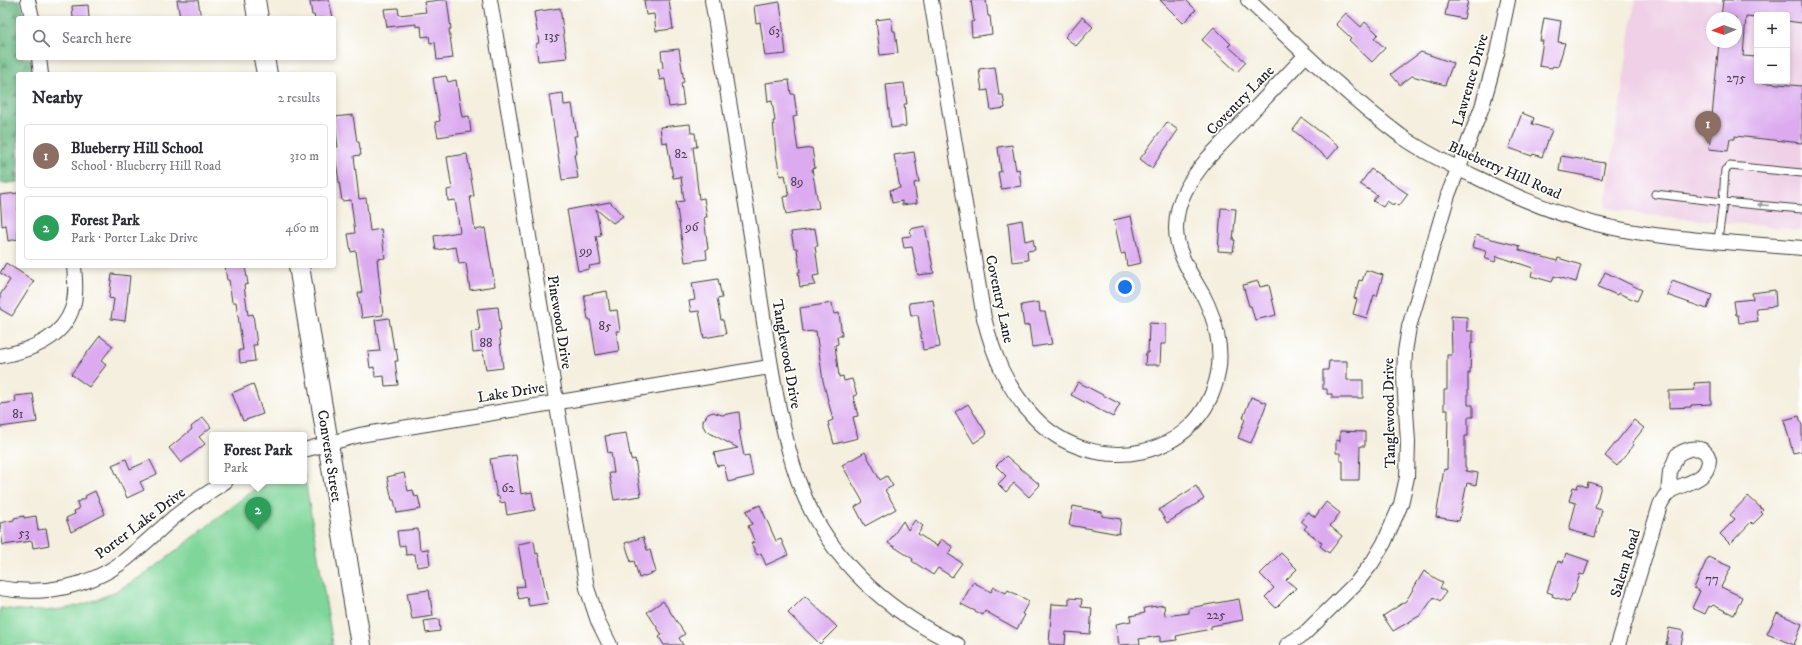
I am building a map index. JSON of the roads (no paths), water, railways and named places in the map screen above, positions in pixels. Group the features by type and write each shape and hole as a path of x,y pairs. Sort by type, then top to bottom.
{"main road":[{"path":"254,0 258,16"},
{"path":"264,60 267,72"},
{"name":"Converse Street","path":"299,268 361,645"}],"street":[{"path":"28,0 32,16"},
{"name":"Pinewood Drive","path":"490,0 587,588 598,621 610,645"},
{"name":"Tanglewood Drive","path":"712,0 747,213 770,367 788,449 806,500 824,532 854,572 878,596 921,626 958,645"},
{"name":"Coventry Lane","path":"931,0 984,318 992,349 1010,386 1024,406 1041,425 1067,443 1102,454 1116,455 1136,453 1165,443 1188,428 1198,418 1209,401 1216,383 1218,371 1218,339 1209,308 1181,254 1178,243 1177,215 1180,202 1195,174 1208,158 1306,55"},
{"name":"Blueberry Hill Road","path":"1248,0 1349,94 1403,137 1428,153 1459,169 1530,202 1576,219 1618,229 1645,233 1802,248"},
{"name":"Lawrence Drive","path":"1459,169 1490,82 1508,0"},
{"path":"39,60 42,72"},
{"name":"Tanglewood Drive","path":"1287,645 1310,628 1356,582 1372,563 1384,543 1401,504 1407,477 1408,442 1404,378 1405,352 1422,282 1448,195 1459,169"},
{"path":"0,356 22,351 39,344 58,329 67,319 74,302 74,268"},
{"name":"Lake Drive","path":"328,444 360,434 770,367"},
{"path":"307,449 328,444"},
{"name":"Porter Lake Drive","path":"0,588 26,592 45,591 69,586 97,576 124,561 186,508 222,484"},
{"name":"Salem Road","path":"1618,645 1660,505 1668,494"}],"lane":[{"path":"1718,240 1725,170 1730,166 1802,173"},
{"path":"1655,194 1802,209"}],"place":[{"name":"Blueberry Hill School","path":"1708,144"},
{"name":"Forest Park","path":"258,530"}]}
